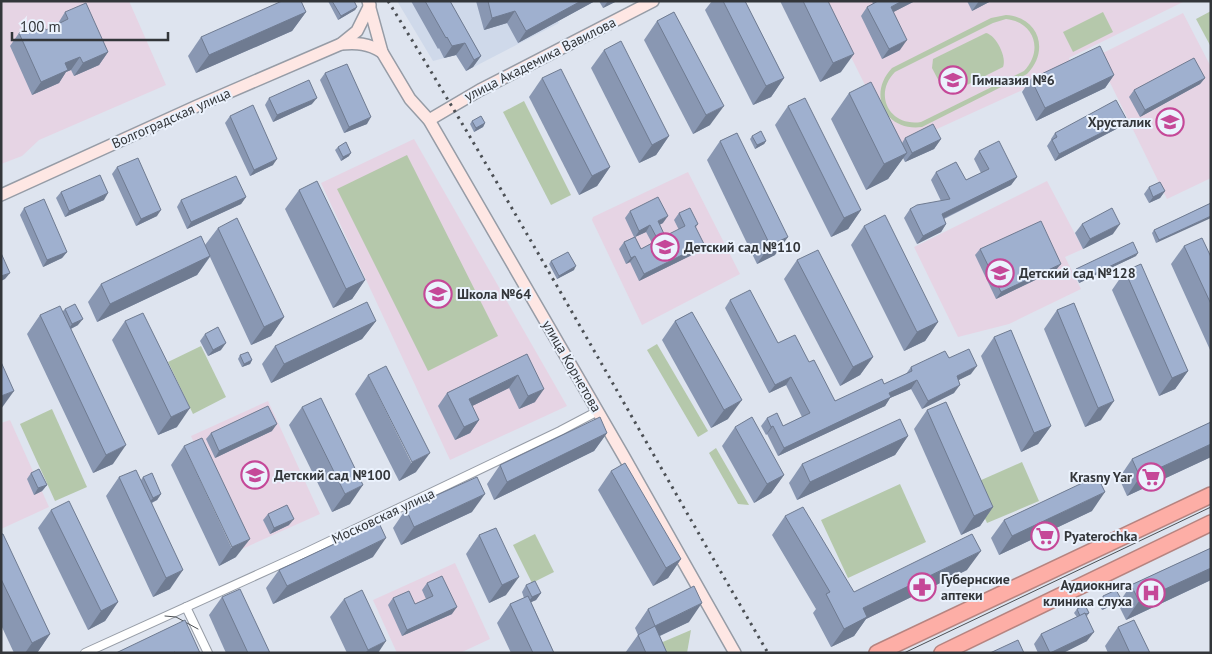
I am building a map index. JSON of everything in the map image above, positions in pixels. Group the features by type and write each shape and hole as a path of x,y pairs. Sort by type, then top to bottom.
{"highway":[{"path":"877,653 1211,495"},
{"path":"942,653 1211,523"}],"main road":[{"name":"улица Академика Вавилова","path":"429,120 480,90 653,1"},
{"name":"улица Корнетова","path":"369,3 382,52 410,99 429,120 598,411 735,653"},
{"path":"341,44 357,31 369,3"},
{"path":"341,44 360,43 372,46 382,52"},
{"name":"Волгоградская улица","path":"1,194 341,44"}],"street":[{"name":"Московская улица","path":"85,653 420,499 598,411"},
{"path":"186,607 208,653"}],"shaded area":[{"path":"1,1 129,1 166,85 39,140 22,156 1,164"},
{"path":"397,1 595,1 558,21 559,23 466,71 456,55 433,61"},
{"name":"Гимназия №6","path":"823,1 1185,1 1069,58 1073,67 926,134 895,145"},
{"name":"Хрусталик","path":"1183,13 1211,67 1211,178 1167,199 1097,56"},
{"name":"Школа №64","path":"414,139 567,406 450,460 321,183"},
{"name":"Детский сад №110","path":"688,172 740,274 642,325 592,220 593,217"},
{"name":"Детский сад №128","path":"1047,181 1083,249 1065,257 1081,289 1009,324 958,337 914,247"},
{"name":"Детский сад №100","path":"268,401 320,514 242,549 191,436"},
{"path":"10,420 49,507 1,529 1,423"},
{"path":"455,563 490,639 460,653 397,653 373,600"}],"green space":[{"path":"1211,11 1211,47 1196,19"},
{"path":"1103,12 1113,32 1073,52 1063,32"},
{"path":"1006,15 1017,17 1033,28 1038,37 1038,55 1034,65 1027,74 922,127 909,127 898,124 890,117 884,109 881,89 885,78 892,68 991,18","holes":["1006,19 1023,25 1033,38 1034,54 1024,71 921,122 910,122 900,119 888,107 885,99 885,90 888,81 895,72 993,23"]},
{"path":"986,33 1000,47 1004,63 1003,67 953,92 944,91 932,68 933,59"},
{"path":"524,101 571,195 551,205 503,112"},
{"path":"407,155 498,336 428,371 337,189"},
{"path":"657,344 708,431 698,437 647,350"},
{"path":"201,346 226,397 193,414 168,362"},
{"path":"52,409 87,487 55,501 20,424"},
{"path":"716,448 749,505 738,504 709,453"},
{"path":"1022,462 1039,501 987,523 970,485"},
{"path":"900,484 926,542 848,578 821,520"},
{"path":"535,534 554,572 532,583 513,545"},
{"path":"691,630 687,653 654,653 651,647"}],"building":[{"path":"282,1 301,1 306,12 209,55 201,37"},
{"path":"332,1 354,1 357,7 341,16"},
{"path":"425,1 450,1 481,56 474,60 465,43 452,46"},
{"path":"488,1 581,1 526,31 515,11 492,18"},
{"path":"723,1 745,1 784,78 766,86"},
{"path":"803,1 828,1 854,54 833,63"},
{"path":"878,1 902,1 891,7 907,40 889,49 867,7"},
{"path":"86,3 108,52 83,63 80,57 65,63 68,70 41,82 19,33 42,23 46,30 68,19 65,12"},
{"path":"674,12 724,106 706,115 657,21"},
{"path":"621,41 669,136 652,145 604,50"},
{"path":"1100,46 1114,75 1045,108 1031,79"},
{"path":"1194,58 1205,78 1145,110 1134,90"},
{"path":"347,64 371,117 349,127 325,73"},
{"path":"561,69 610,167 592,176 542,78"},
{"path":"309,80 317,98 277,115 269,98"},
{"path":"871,82 907,153 884,164 849,93"},
{"path":"805,98 861,210 844,218 788,106"},
{"path":"1116,100 1127,120 1059,154 1052,140 1057,137 1055,133"},
{"path":"253,105 277,159 254,170 230,116"},
{"path":"481,116 485,123 476,128 472,121"},
{"path":"933,124 941,139 912,153 905,138"},
{"path":"761,131 766,141 757,145 752,136"},
{"path":"737,133 788,237 770,245 720,141"},
{"path":"999,141 1017,177 942,214 946,224 923,236 910,209 917,205 950,199 936,172 956,162 966,180 989,169 979,151"},
{"path":"346,142 351,153 343,157 338,147"},
{"path":"138,158 161,210 141,219 117,167"},
{"path":"100,175 108,193 69,211 61,192"},
{"path":"236,176 246,197 191,222 181,200"},
{"path":"317,181 365,280 346,289 299,190"},
{"path":"1160,182 1165,191 1153,197 1149,187"},
{"path":"658,197 668,216 658,221 665,236 685,226 679,213 690,208 698,224 695,226 704,244 644,274 635,256 631,258 624,242 635,237 641,249 658,240 650,225 639,231 630,211"},
{"path":"44,199 67,252 47,260 24,208"},
{"path":"1211,203 1211,216 1159,240 1154,230"},
{"path":"1112,208 1120,224 1090,239 1082,224"},
{"path":"885,215 938,322 917,332 864,226"},
{"path":"237,218 284,317 264,327 218,228"},
{"path":"1041,221 1061,264 1001,292 980,249"},
{"path":"201,236 210,256 110,304 101,284"},
{"path":"1202,238 1211,257 1211,304 1184,246"},
{"path":"1133,242 1138,253 1081,280 1076,269"},
{"path":"818,250 873,357 853,367 797,260"},
{"path":"568,252 576,266 559,276 551,261"},
{"path":"1,253 10,273 1,276"},
{"path":"1141,264 1188,371 1172,378 1125,271"},
{"path":"750,290 778,343 795,335 809,362 814,360 835,401 882,379 884,384 912,371 911,367 945,351 949,358 969,349 977,366 957,376 960,385 928,401 917,380 889,393 891,397 784,448 767,418 777,413 783,426 810,413 791,377 775,385 730,300"},
{"path":"367,302 376,321 284,364 275,346"},
{"path":"1074,303 1114,401 1098,408 1057,310"},
{"path":"75,304 83,319 72,324 65,309"},
{"path":"60,306 126,445 106,455 40,315"},
{"path":"692,312 742,400 724,410 675,321"},
{"path":"143,313 190,408 171,417 125,321"},
{"path":"218,327 226,343 213,350 205,334"},
{"path":"1011,330 1051,426 1034,433 994,337"},
{"path":"248,352 252,360 244,364 240,355"},
{"path":"527,354 544,389 528,396 518,375 469,399 479,420 464,427 447,393"},
{"path":"1,362 14,391 1,396"},
{"path":"386,366 430,453 412,462 368,375"},
{"path":"321,398 363,485 345,494 302,407"},
{"path":"946,402 993,507 974,516 927,410"},
{"path":"268,406 277,424 219,451 211,433"},
{"path":"600,417 607,433 507,482 500,465"},
{"path":"752,417 784,475 767,484 735,427"},
{"path":"900,419 908,436 810,482 802,464"},
{"path":"1211,422 1211,444 1140,477 1132,459"},
{"path":"202,438 250,539 232,547 184,446"},
{"path":"625,463 681,559 666,568 611,471"},
{"path":"39,469 47,485 38,488 31,473"},
{"path":"136,470 183,570 166,578 119,477"},
{"path":"152,473 161,494 153,498 143,477"},
{"path":"1097,476 1105,492 1012,536 1004,520"},
{"path":"477,477 485,494 414,527 406,509"},
{"path":"69,501 118,602 101,611 51,510"},
{"path":"287,505 294,519 274,528 268,514"},
{"path":"803,507 854,592 972,534 981,551 863,608 867,617 844,629 826,594 830,592 785,516"},
{"path":"379,523 386,538 287,586 279,570"},
{"path":"496,528 519,577 502,585 479,535"},
{"path":"1,534 3,534 50,634 32,643 1,579"},
{"path":"1211,548 1211,568 1139,601 1131,585"},
{"path":"442,576 457,607 407,630 393,598 409,591 415,604 433,596 427,583"},
{"path":"535,581 541,593 532,597 526,585"},
{"path":"694,586 702,603 655,626 648,609"},
{"path":"240,589 270,653 248,653 222,597"},
{"path":"362,590 386,641 368,650 344,599"},
{"path":"1116,590 1120,597 1106,604 1103,596"},
{"path":"528,596 554,653 533,653 510,604"},
{"path":"1085,605 1089,613 1080,616 1077,609"},
{"path":"1085,613 1094,632 1050,653 1041,634"},
{"path":"185,620 200,653 116,653"},
{"path":"1134,620 1150,653 1130,653 1118,627"},
{"path":"655,626 667,653 646,653 638,635"},
{"path":"1018,640 1024,653 990,653"}],"tram line":[{"path":"904,653 1211,507"},
{"path":"165,616 176,617 198,629"}],"railway":[{"path":"388,1 533,244 768,653"}],"place":[{"name":"Гимназия №6","path":"953,80"},
{"name":"Хрусталик","path":"1170,122"},
{"name":"Детский сад №110","path":"665,247"},
{"name":"Детский сад №128","path":"1000,273"},
{"name":"Школа №64","path":"438,294"},
{"name":"Детский сад №100","path":"255,475"},
{"name":"Krasny Yar","path":"1151,477"},
{"name":"Pyaterochka","path":"1045,536"},
{"name":"Губернские аптеки","path":"922,587"},
{"name":"Аудиокнига клиника слуха","path":"1151,593"}]}
